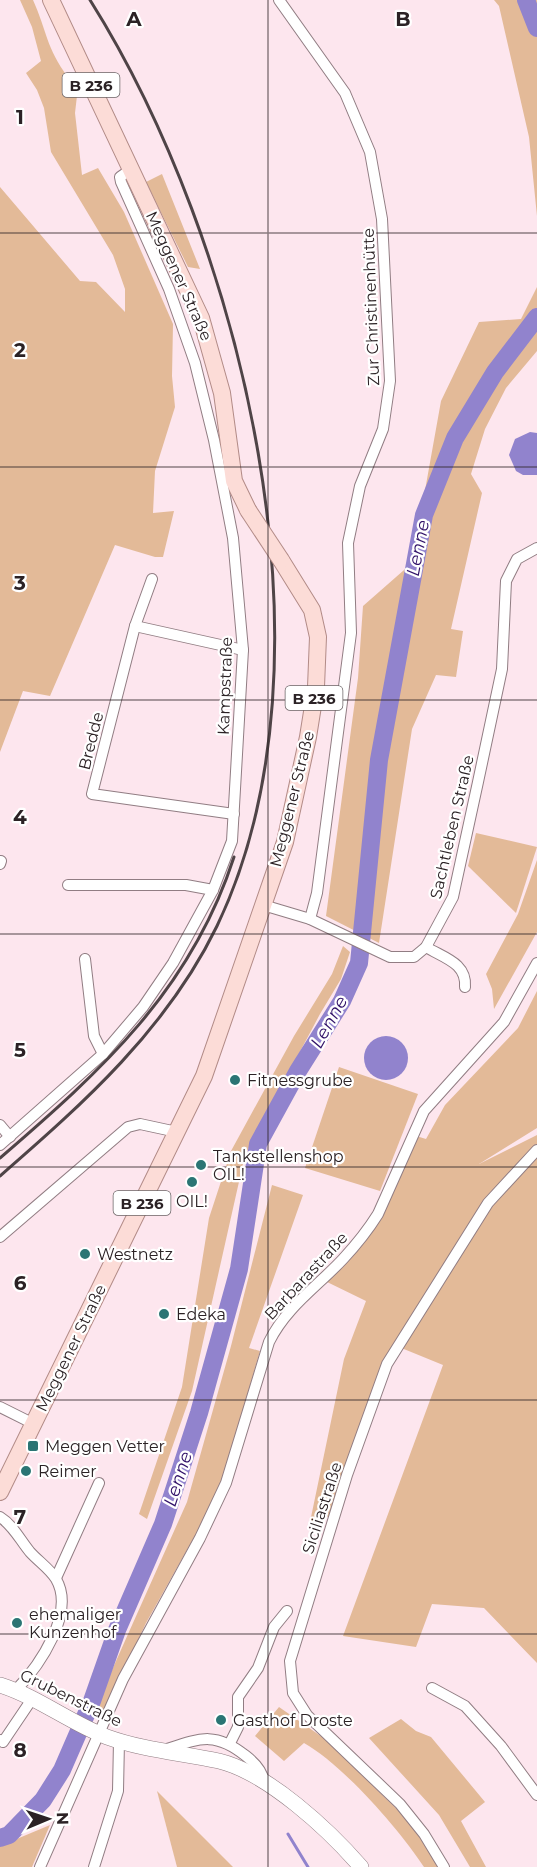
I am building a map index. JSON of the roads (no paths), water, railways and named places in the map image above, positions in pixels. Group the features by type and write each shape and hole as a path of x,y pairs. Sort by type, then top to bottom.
{"main road":[{"name":"Meggener Straße","path":"0,1492 177,1132 217,1043 285,842 302,770 316,687 318,654 318,636 312,610 248,510 234,481 222,393 201,318 51,0"},
{"name":"Grubenstraße","path":"0,1685 16,1690 98,1734 161,1751 221,1762 264,1783 321,1824 361,1867"}],"street":[{"name":"Zur Christinenhütte","path":"279,0 345,93 370,152 382,219 390,381 383,429 360,486 348,543 351,633 317,893 310,919"},
{"name":"Kampstraße","path":"0,1145 103,1054 143,1007 173,963 213,890 232,841 243,650 233,538 206,404 195,363 169,289 121,182 120,177 130,170"},
{"name":"Sachtleben Straße","path":"426,947 453,897 502,669 506,581 517,559 537,548"},
{"name":"Bredde","path":"152,579 135,626 92,794 234,814"},
{"path":"135,626 243,650"},
{"path":"68,885 186,885 213,890"},
{"path":"263,905 310,919 379,953 406,959 418,955 426,947 461,968 466,977 465,987"},
{"path":"86,959 94,1036 103,1054"},
{"name":"Barbarastraße","path":"40,1867 123,1679 223,1491 275,1330 292,1308 343,1260 368,1230 378,1214 424,1111 504,1022 537,963"},
{"path":"0,1237 128,1127 140,1124 177,1132"},
{"path":"0,1125 10,1137"},
{"name":"Siciliastraße","path":"444,1867 424,1834 400,1804 307,1715 293,1693 290,1661 347,1475 387,1364 488,1203 537,1150"},
{"path":"0,1407 34,1424"},
{"path":"56,1578 99,1483"},
{"path":"0,1517 8,1522 22,1543 56,1578 62,1593 62,1604 56,1627 46,1654 16,1690"},
{"path":"161,1751 197,1740 218,1738 230,1743 238,1726 238,1697 258,1668 274,1627 287,1611"},
{"path":"432,1689 465,1706 507,1754 537,1795"},
{"path":"0,1740 3,1742 32,1699"},
{"path":"94,1867 118,1791 119,1741"},
{"name":"Grubenstraße","path":"230,1743 257,1765 264,1783"}],"waterway":[{"name":"Lenne","path":"526,0 537,28"},
{"name":"Lenne","path":"0,1838 9,1835 43,1800 62,1770 92,1701 117,1630 163,1524 199,1413 239,1269 258,1144 298,1071 342,1001 359,963 379,760 424,515 455,438 495,372 537,317"},
{"path":"288,1834 308,1867"}],"railway":[{"path":"0,1176 93,1092 122,1062 149,1031 197,963 217,926 254,819 272,702 273,579 258,453 230,328 192,208 144,98 90,0"},
{"path":"0,1158 74,1093 108,1059 168,987 194,948 216,905 234,857"}],"place":[{"name":"Fitnessgrube","path":"235,1080"},
{"name":"Tankstellenshop OIL!","path":"201,1165"},
{"name":"OIL!","path":"192,1182"},
{"name":"Westnetz","path":"85,1254"},
{"name":"Edeka","path":"164,1314"},
{"name":"Meggen Vetter","path":"33,1446"},
{"name":"Reimer","path":"26,1471"},
{"name":"ehemaliger Kunzenhof","path":"17,1623"},
{"name":"Gasthof Droste","path":"221,1720"}]}
